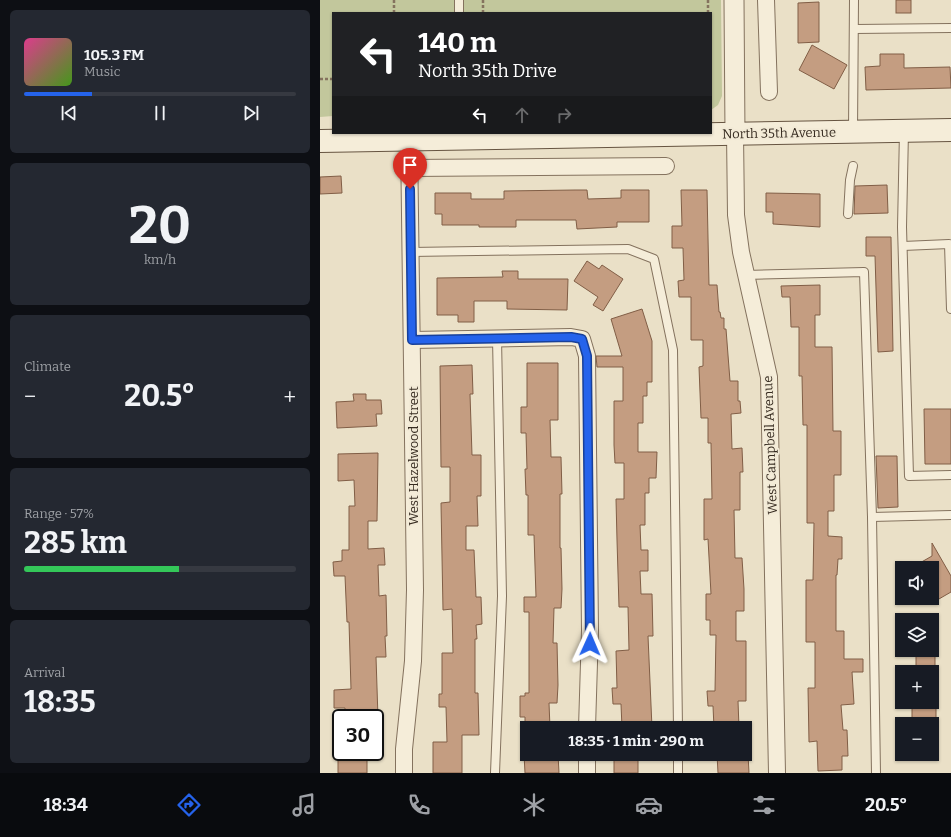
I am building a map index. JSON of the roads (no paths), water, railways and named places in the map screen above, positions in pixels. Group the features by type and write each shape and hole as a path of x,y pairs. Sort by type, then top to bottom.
{"main road":[{"name":"North 35th Avenue","path":"320,141 462,136 735,134 951,130"}],"street":[{"name":"West Campbell Avenue","path":"734,0 736,215 745,275 769,377 778,773"},
{"path":"766,0 769,92"},
{"name":"West Hazelwood Street","path":"404,773 404,749 413,661 415,590 409,139"},
{"path":"409,168 666,166"},
{"path":"412,340 571,337 582,339 587,356 590,630 587,721"},
{"path":"587,761 587,773"}],"lane":[{"path":"459,0 459,12"},
{"path":"853,132 855,29 854,0"},
{"path":"855,29 951,28"},
{"path":"904,131 903,246 909,476 951,475"},
{"path":"848,214 850,180 853,166"},
{"path":"903,246 950,244 951,309"},
{"path":"410,252 628,249 654,259 673,350 678,721"},
{"path":"745,275 864,272 872,517 876,773"},
{"path":"495,773 502,596 497,338"},
{"path":"872,517 951,515"},
{"path":"678,761 678,773"}]}
